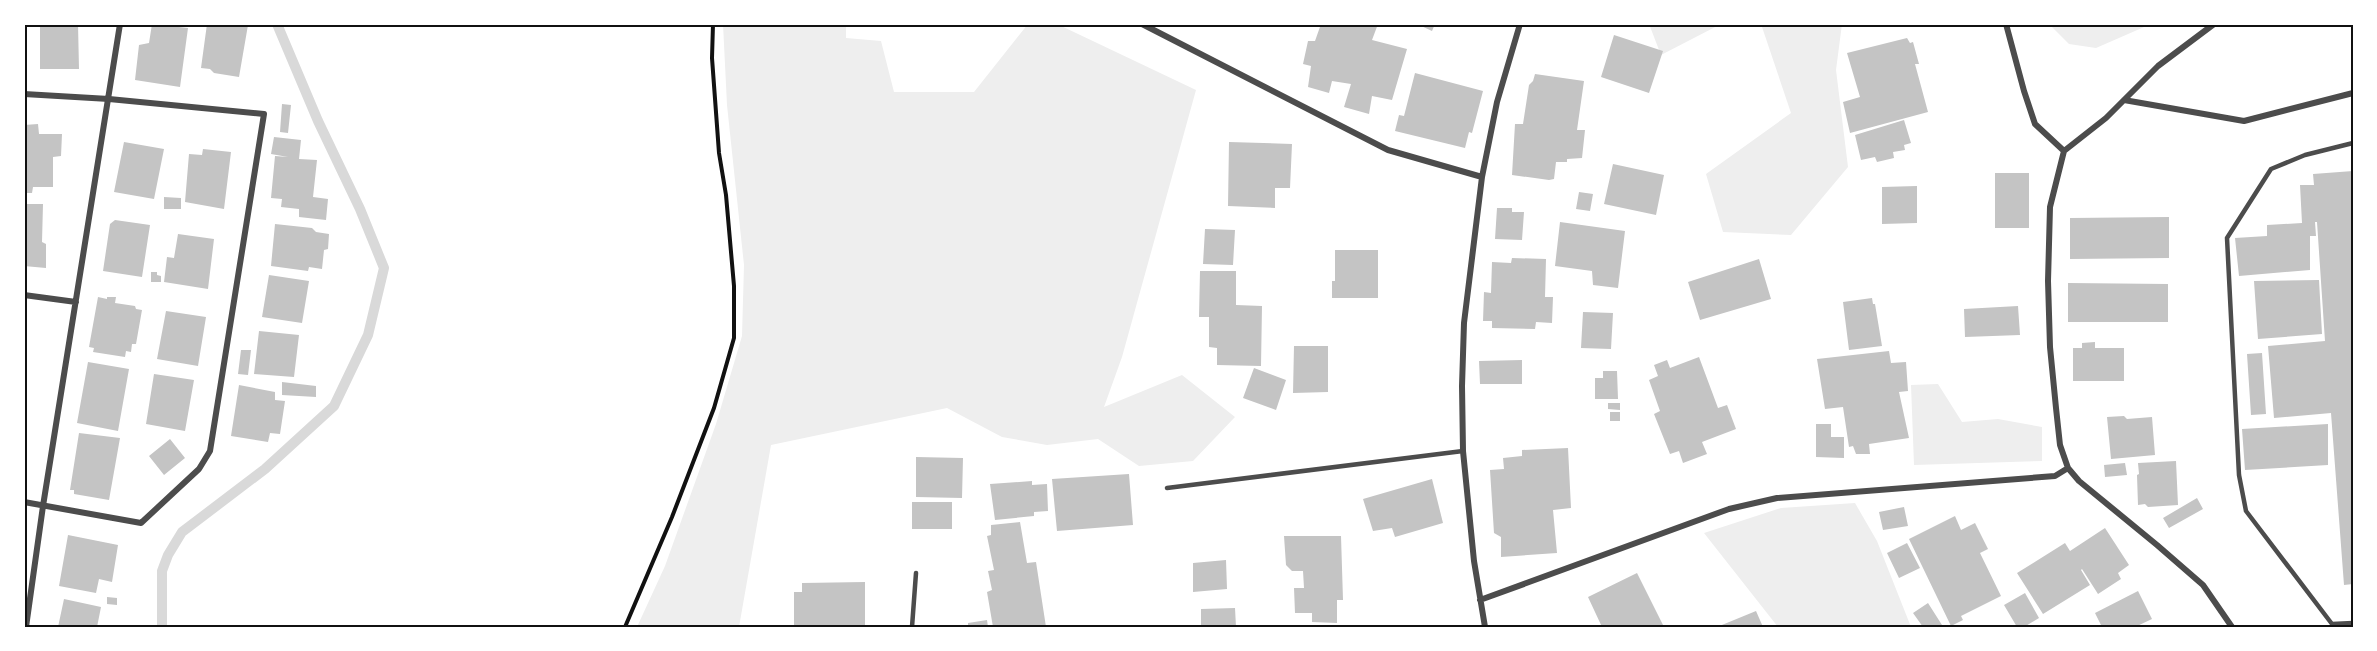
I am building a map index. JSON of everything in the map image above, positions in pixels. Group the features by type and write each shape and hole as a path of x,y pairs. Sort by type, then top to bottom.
{"street":[{"path":"26,627 43,506 120,24"},
{"path":"1142,24 1388,150 1482,177"},
{"path":"1485,627 1474,561 1463,451 1464,324 1482,177 1497,102 1520,24"},
{"path":"2006,24 2035,124 2064,150"},
{"path":"2214,24 2158,66 2106,118 2064,150 2050,207 2048,281 2050,347 2057,417 2060,445 2068,468 2079,481 2203,585 2232,627"},
{"path":"2124,100 2244,121 2353,93"},
{"path":"24,94 109,99 264,114 210,451 199,469 141,524 24,502"},
{"path":"24,295 76,302"},
{"path":"1480,600 1730,509 1777,498 2055,476 2068,468"}],"lane":[{"path":"2353,143 2305,155 2271,169 2227,238 2239,475 2246,511 2332,624 2353,623"},
{"path":"1167,488 1463,451"},
{"path":"912,627 916,573"}],"path":[{"path":"625,627 672,517 714,408 734,338 734,286 726,195 719,153 712,58 713,24"}],"shaded area":[{"path":"723,24 846,24 846,38 881,41 894,92 974,92 1028,24 1057,24 1196,90 1122,357 1104,407 1182,375 1235,417 1193,461 1139,466 1098,439 1047,445 1002,437 947,408 771,445 739,627 637,627 665,566 716,424 742,336 744,265 727,105"},
{"path":"1649,24 1721,24 1661,55"},
{"path":"1761,24 1842,24 1836,70 1848,167 1791,235 1723,232 1706,174 1791,113"},
{"path":"2049,24 2151,24 2096,48 2069,44"},
{"path":"1938,384 1962,422 1998,419 2042,427 2042,461 1914,465 1911,385"},
{"path":"1855,503 1877,541 1911,627 1778,627 1704,533 1781,508"}],"building":[{"path":"40,24 78,24 79,69 40,69"},
{"path":"152,24 188,28 180,87 135,80 139,45 149,43"},
{"path":"207,24 248,25 239,77 214,73 210,69 201,68"},
{"path":"1321,24 1378,24 1372,40 1407,49 1392,100 1372,96 1369,114 1344,107 1351,84 1332,81 1329,93 1308,87 1311,66 1303,64 1308,41 1315,41"},
{"path":"1417,24 1435,24 1432,31"},
{"path":"1614,35 1663,51 1649,93 1601,77"},
{"path":"1907,38 1910,43 1913,42 1919,64 1915,64 1928,112 1850,133 1843,102 1860,97 1847,53"},
{"path":"1415,73 1483,91 1472,133 1469,132 1465,148 1395,131 1399,115 1404,116"},
{"path":"1535,74 1584,81 1577,130 1585,130 1582,158 1556,162 1554,179 1549,180 1512,175 1515,124 1523,124 1529,85"},
{"path":"282,104 291,105 288,133 280,132"},
{"path":"1904,120 1911,143 1904,145 1905,150 1893,152 1894,158 1877,162 1875,157 1861,160 1855,135"},
{"path":"38,124 39,134 62,134 61,156 53,157 53,187 33,187 32,193 24,193 24,125"},
{"path":"274,137 301,140 299,159 317,160 313,197 328,199 326,220 299,217 299,209 281,207 282,199 271,198 275,156 288,157 271,154"},
{"path":"124,142 164,149 154,199 114,192"},
{"path":"1229,142 1292,144 1290,188 1275,188 1275,208 1228,206"},
{"path":"203,149 231,152 224,209 185,202 189,154 202,155"},
{"path":"1613,164 1664,175 1656,215 1604,204"},
{"path":"2353,171 2353,584 2344,585 2331,413 2274,418 2268,346 2325,341 2317,222 2315,222 2316,236 2310,236 2310,270 2239,276 2235,238 2267,236 2267,225 2302,223 2300,185 2314,185 2313,174"},
{"path":"1995,173 2029,173 2029,228 1995,228"},
{"path":"1917,186 1917,223 1882,224 1882,187"},
{"path":"1579,192 1593,194 1590,211 1576,209"},
{"path":"164,197 181,198 181,209 164,209"},
{"path":"24,204 43,204 42,242 46,244 46,268 24,266"},
{"path":"1497,208 1512,208 1512,212 1524,212 1522,240 1495,239"},
{"path":"2169,217 2169,258 2070,259 2070,218"},
{"path":"115,220 150,225 142,277 103,271 110,224"},
{"path":"1560,222 1625,231 1618,288 1593,285 1592,271 1555,266"},
{"path":"275,224 312,228 316,232 329,234 328,249 324,250 322,269 309,267 308,271 271,266"},
{"path":"1205,229 1235,230 1233,265 1203,264"},
{"path":"178,234 214,239 208,289 164,282 167,257 174,258"},
{"path":"1335,250 1378,250 1378,298 1332,298 1332,281 1335,281"},
{"path":"1512,258 1546,259 1545,297 1553,297 1552,323 1536,322 1535,329 1492,328 1492,321 1483,321 1484,292 1491,293 1492,262 1511,263"},
{"path":"1759,259 1771,299 1700,320 1688,282"},
{"path":"1200,271 1236,271 1236,305 1262,306 1261,366 1217,365 1217,348 1209,347 1209,317 1199,317"},
{"path":"151,272 157,272 157,275 161,276 161,282 151,282"},
{"path":"269,275 309,281 302,323 262,317"},
{"path":"2319,280 2322,334 2258,339 2254,281"},
{"path":"2068,283 2168,284 2168,322 2068,322"},
{"path":"98,297 107,299 107,297 116,297 115,303 135,306 136,309 142,310 136,344 132,344 131,352 126,351 125,357 93,352 94,348 89,347"},
{"path":"1872,298 1882,346 1849,350 1843,302"},
{"path":"2018,306 2020,335 1965,337 1964,309"},
{"path":"166,311 206,317 198,366 157,359"},
{"path":"1583,312 1613,313 1611,349 1581,348"},
{"path":"259,331 299,335 294,377 254,374"},
{"path":"2095,342 2095,348 2124,348 2124,381 2073,381 2073,348 2082,348 2082,343"},
{"path":"1294,346 1328,346 1328,392 1293,393"},
{"path":"241,350 251,350 248,375 238,374"},
{"path":"1889,351 1891,363 1906,362 1908,391 1899,392 1909,438 1869,444 1870,454 1856,454 1853,446 1849,447 1843,407 1825,409 1817,359"},
{"path":"2262,353 2266,414 2251,415 2247,354"},
{"path":"1699,357 1718,408 1727,405 1736,429 1702,442 1707,454 1683,463 1679,451 1670,454 1654,414 1660,411 1649,380 1658,376 1654,365 1667,360 1670,368"},
{"path":"1522,360 1522,384 1480,384 1479,361"},
{"path":"88,362 129,369 118,431 77,423"},
{"path":"1254,368 1286,380 1276,410 1243,398"},
{"path":"1603,371 1617,371 1618,399 1595,399 1595,378 1603,378"},
{"path":"154,374 194,380 185,431 146,424"},
{"path":"282,382 316,386 316,397 282,395"},
{"path":"239,385 275,392 275,400 285,401 280,434 270,433 268,442 231,436"},
{"path":"1608,403 1620,403 1620,410 1608,409"},
{"path":"1610,412 1620,412 1620,421 1610,421"},
{"path":"2124,416 2127,419 2152,417 2155,455 2111,459 2107,417"},
{"path":"1816,424 1831,424 1831,437 1844,437 1844,458 1816,457"},
{"path":"2328,424 2328,465 2245,470 2242,429"},
{"path":"79,433 120,438 109,500 74,494 74,490 70,490"},
{"path":"170,439 185,458 164,475 149,456"},
{"path":"1568,448 1571,508 1553,510 1557,553 1501,557 1501,537 1494,533 1490,470 1504,469 1503,458 1522,456 1522,450"},
{"path":"916,457 963,458 962,498 916,497"},
{"path":"2176,461 2178,505 2148,507 2145,504 2138,505 2138,463"},
{"path":"2125,463 2127,475 2105,477 2104,465"},
{"path":"1129,474 1133,525 1057,531 1052,479"},
{"path":"1432,479 1443,523 1395,537 1392,528 1373,531 1363,499"},
{"path":"1032,481 1032,485 1047,484 1048,511 1034,512 1034,516 995,520 990,484"},
{"path":"2197,498 2203,509 2169,528 2163,518"},
{"path":"912,502 952,502 952,529 912,529"},
{"path":"1904,507 1908,526 1883,530 1879,512"},
{"path":"1955,516 1961,530 1975,523 1988,549 1980,553 2001,596 1961,616 1963,620 1951,626 1909,539"},
{"path":"1020,522 1027,563 1036,562 1046,627 993,627 987,592 992,590 988,571 994,570 987,536 991,535 991,525"},
{"path":"2105,528 2129,565 2118,573 2121,579 2098,594 2082,569 2090,585 2043,614 2017,573 2065,543 2070,551"},
{"path":"68,535 118,545 112,582 99,579 96,593 59,586"},
{"path":"1284,536 1341,536 1343,600 1337,600 1337,623 1312,622 1312,613 1295,613 1294,588 1304,588 1303,571 1292,571 1286,565"},
{"path":"1907,543 1920,568 1899,578 1887,553"},
{"path":"1226,560 1227,589 1193,592 1193,563"},
{"path":"1637,573 1664,627 1602,627 1588,597"},
{"path":"865,582 865,627 794,627 794,592 802,592 802,583"},
{"path":"2138,591 2152,619 2135,627 2102,627 2095,613"},
{"path":"2025,593 2039,618 2024,627 2017,627 2004,605"},
{"path":"107,597 117,598 117,605 107,604"},
{"path":"64,599 101,607 97,627 58,627"},
{"path":"1928,603 1942,625 1939,627 1923,627 1913,613"},
{"path":"1235,608 1236,627 1201,627 1201,609"},
{"path":"1756,611 1763,627 1717,627"},
{"path":"987,620 988,627 968,627 968,623"}],"waterway":[{"path":"162,627 162,571 168,555 182,532 265,469 334,406 368,335 384,268 277,24"}]}
